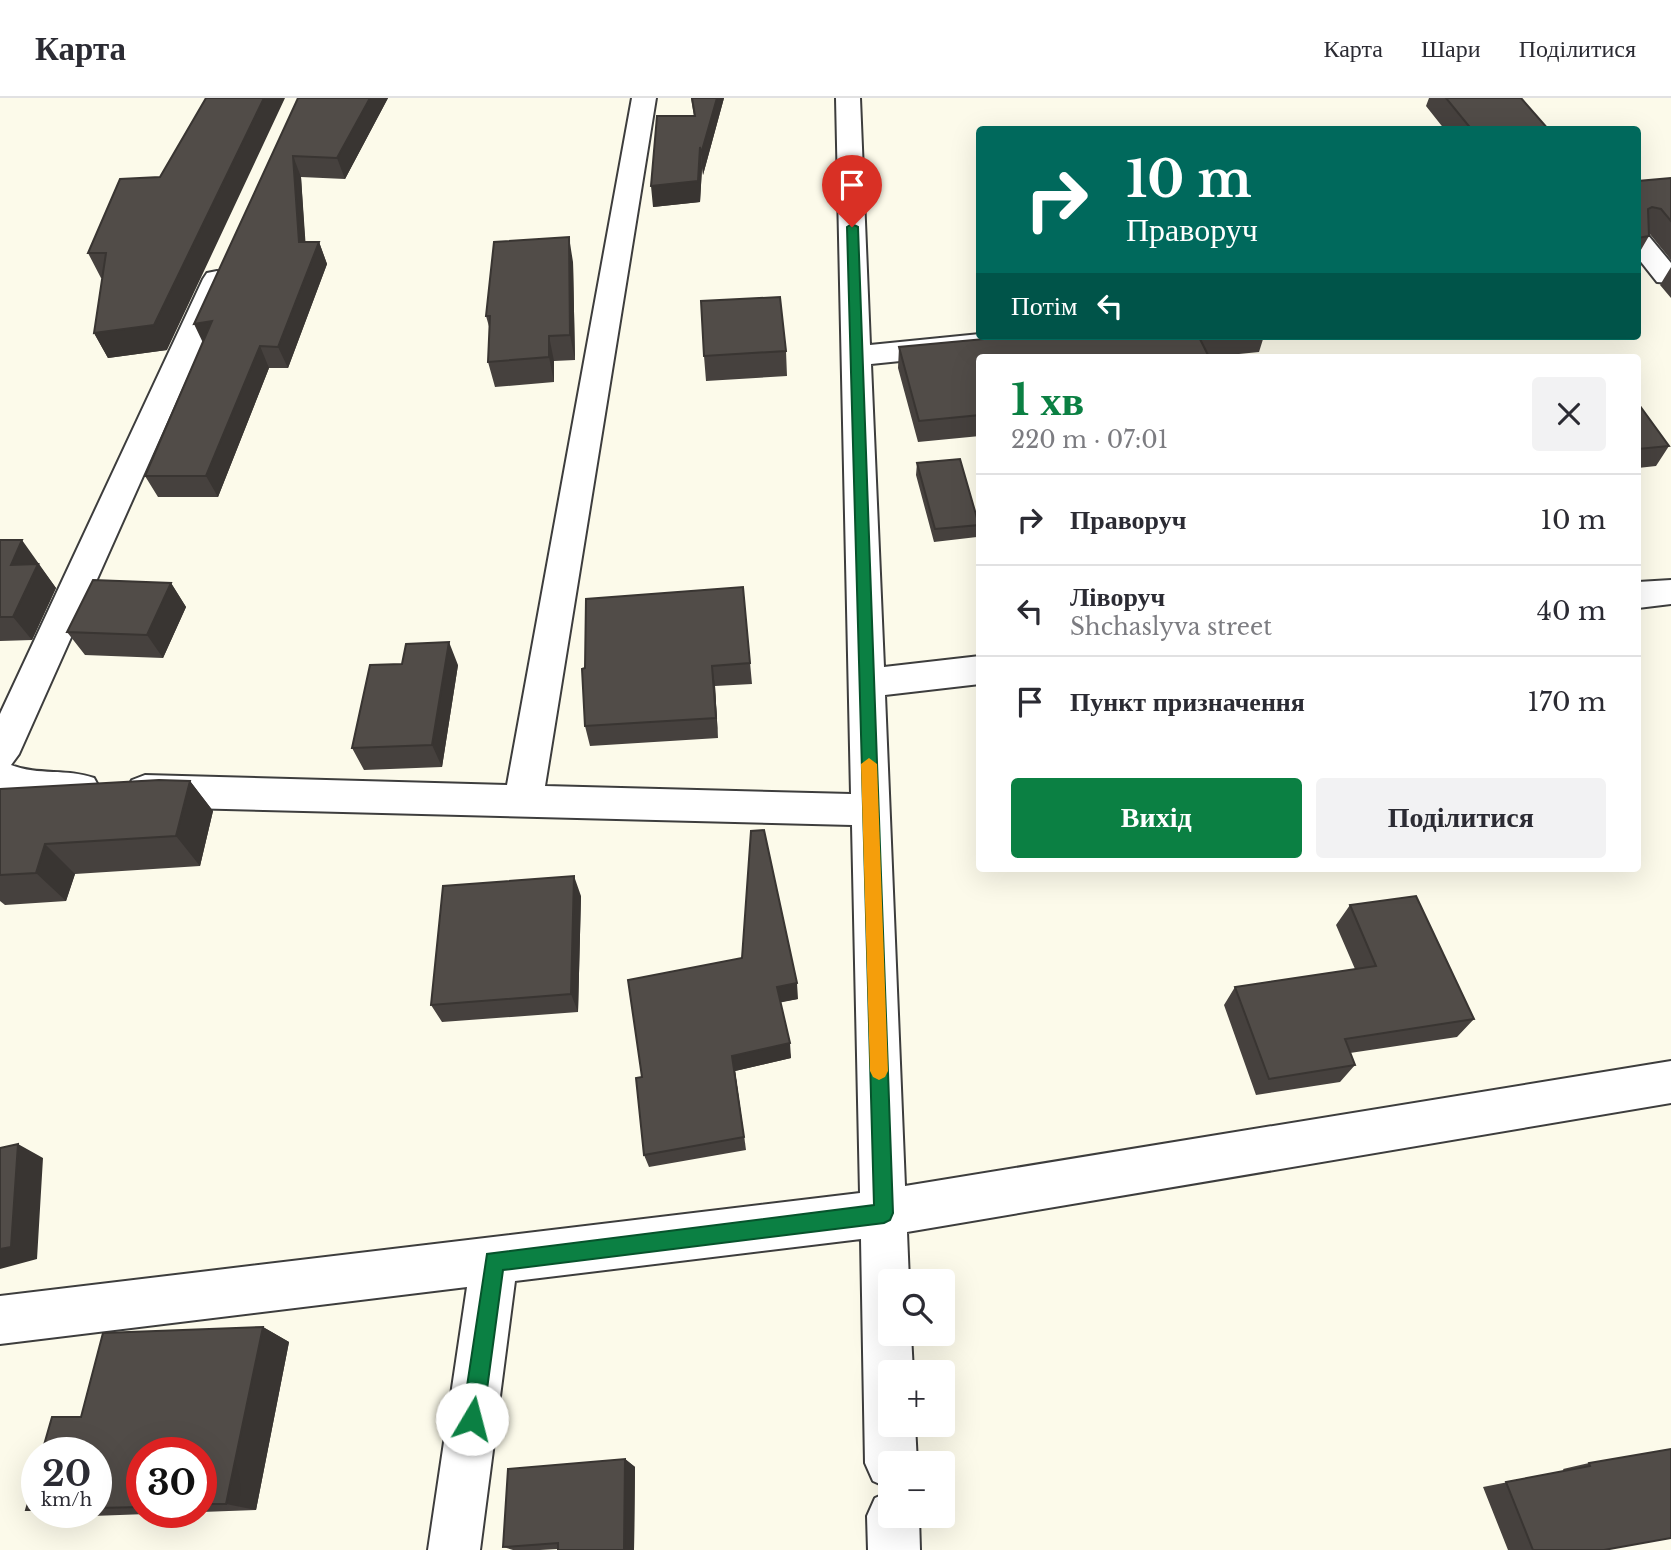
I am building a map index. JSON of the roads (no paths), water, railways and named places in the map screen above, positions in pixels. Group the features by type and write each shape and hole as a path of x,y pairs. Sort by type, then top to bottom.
{"street":[{"path":"523,802 644,98"},
{"path":"848,98 891,1451"},
{"path":"1641,243 1669,275"},
{"path":"0,754 231,249"},
{"path":"1641,278 1669,275"},
{"path":"856,356 1016,340"},
{"path":"1641,595 1671,592"},
{"path":"867,683 976,670"},
{"path":"0,777 27,788 871,810"},
{"path":"0,1320 884,1213 1671,1082"},
{"path":"454,1550 494,1261"},
{"path":"893,1528 894,1550"}]}
